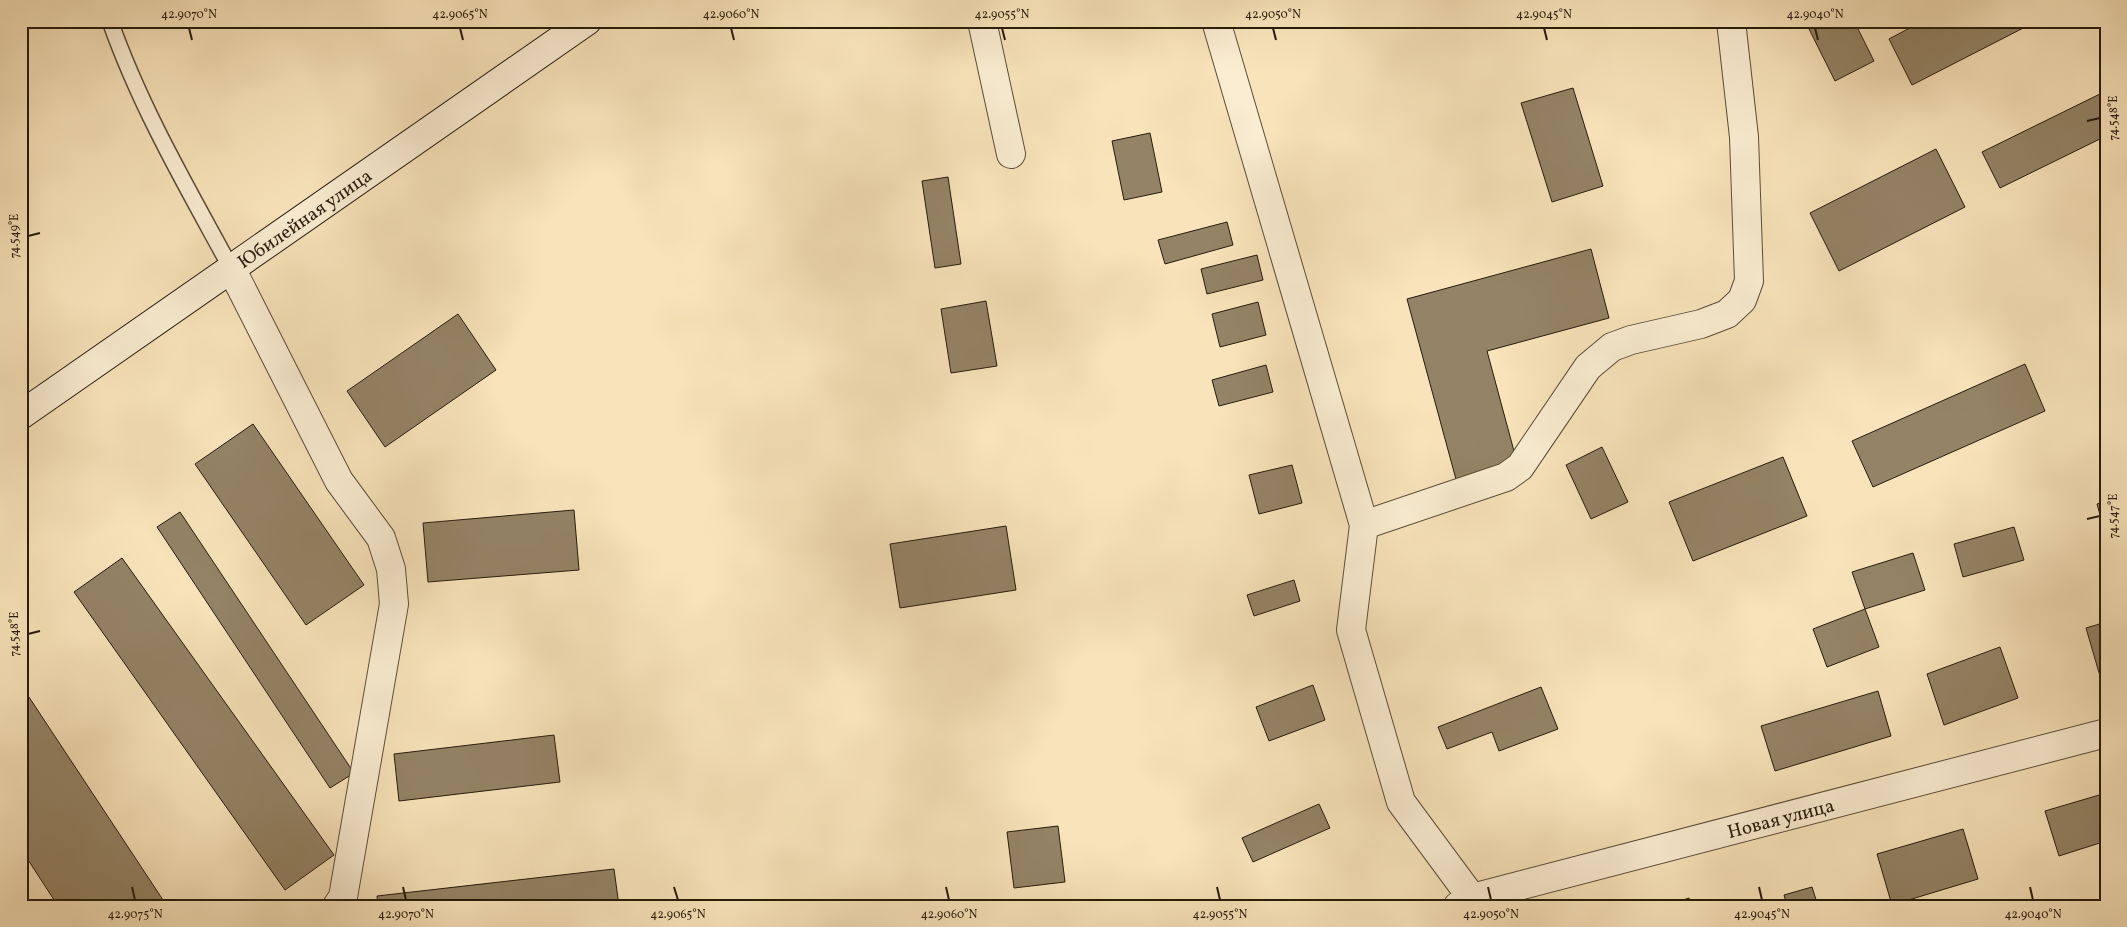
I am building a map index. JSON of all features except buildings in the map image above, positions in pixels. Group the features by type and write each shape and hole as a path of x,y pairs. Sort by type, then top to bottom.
{"street":[{"name":"Юбилейная улица","path":"21,415 232,270 587,21"},
{"path":"982,21 1011,154"},
{"path":"1216,21 1364,525 1351,630 1401,802 1465,902"},
{"path":"1364,525 1506,477 1520,467 1588,367 1612,347 1632,340 1701,324 1728,314 1742,300 1748,281 1744,138 1731,21"},
{"path":"232,270 339,480 381,538 391,569 394,604 343,897 337,906"},
{"name":"Новая улица","path":"1465,902 2106,733"}],"lane":[{"path":"110,21 125,65 167,151 232,270"}]}
